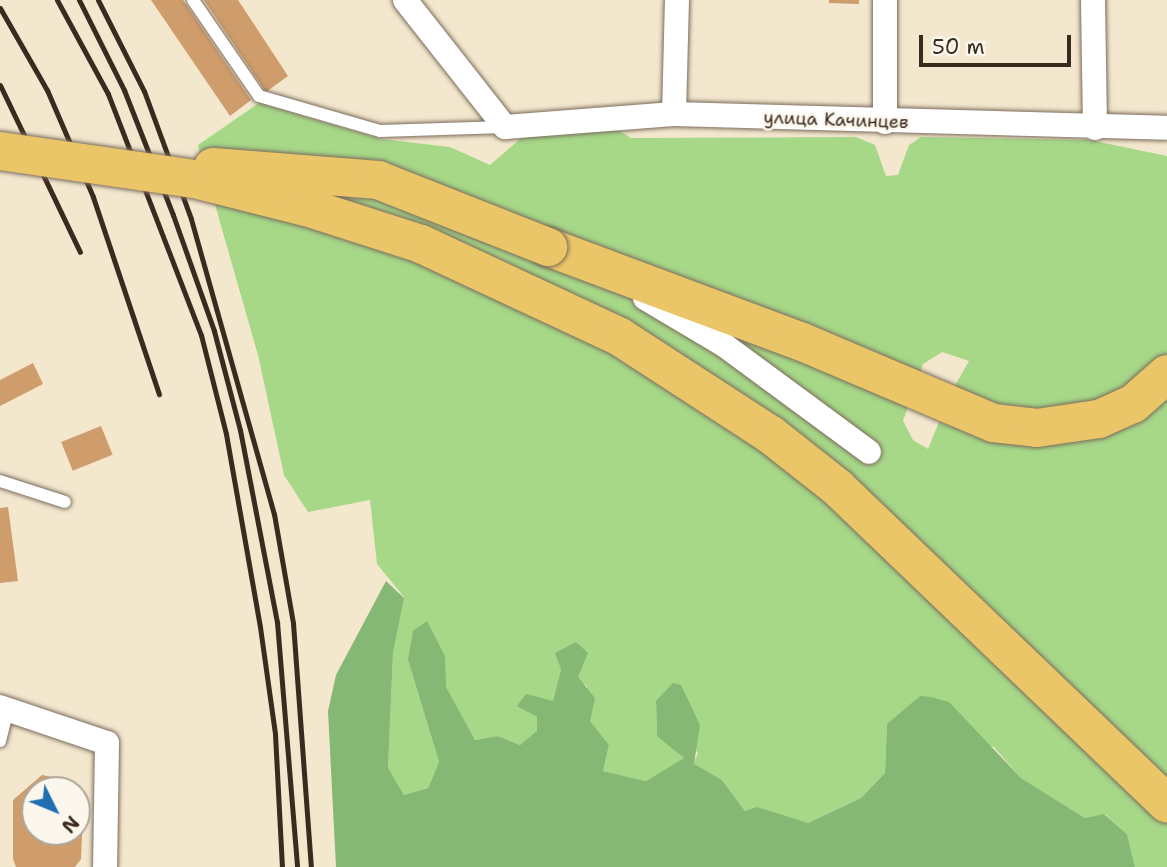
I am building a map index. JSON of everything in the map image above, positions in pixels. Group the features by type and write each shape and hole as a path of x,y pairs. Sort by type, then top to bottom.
{"main road":[{"path":"0,151 89,161 195,179 421,244 620,337 699,385 838,488 1167,804"},
{"path":"89,161 317,171 378,180 800,341 938,402 1014,426 1079,424 1133,404 1167,374"}],"street":[{"path":"405,0 505,127"},
{"path":"674,114 677,0"},
{"path":"885,0 885,122"},
{"path":"1093,0 1095,128"},
{"name":"улица Качинцев","path":"505,127 674,114 1167,128"},
{"path":"548,247 724,345 869,452"},
{"path":"4,709 107,743 105,867"}],"lane":[{"path":"193,0 259,96 380,131 505,127"},
{"path":"0,481 65,502"},
{"path":"0,741 4,709"}],"green space":[{"path":"259,103 381,139 450,147 490,165 520,139 599,118 631,138 856,137 875,145 886,176 898,175 909,145 921,137 1090,140 1167,156 1167,354 1117,397 1019,414 953,389 969,361 942,352 923,364 903,421 913,440 928,449 939,422 987,439 1167,399 1167,867 1135,867 1127,834 1105,814 1085,818 1021,778 994,747 887,723 885,773 861,798 808,823 745,811 722,780 693,764 698,753 656,701 657,735 685,758 646,781 603,771 609,745 589,721 587,686 561,669 553,702 517,705 537,717 538,731 520,745 498,736 475,740 445,687 445,655 408,660 439,762 428,788 404,795 388,769 393,653 404,597 377,564 370,500 308,512 284,475 258,355 198,145"},
{"path":"386,581 404,598 393,653 388,768 404,795 428,788 439,762 408,660 413,631 427,621 445,656 446,687 475,740 498,736 520,745 537,731 537,717 517,706 526,694 553,701 561,669 555,653 576,642 588,653 578,677 595,698 590,721 609,745 603,771 646,781 684,758 657,736 656,701 673,683 681,685 700,725 694,764 722,780 745,811 757,807 808,823 861,798 885,773 887,724 920,696 931,697 949,702 1021,778 1085,818 1104,814 1127,834 1135,867 336,867 328,711 336,675"}],"building":[{"path":"151,0 183,0 251,100 230,116"},
{"path":"204,0 238,0 288,76 266,92"},
{"path":"829,0 859,0 859,4 829,3"},
{"path":"33,363 43,384 0,406 0,380"},
{"path":"101,426 113,455 73,471 61,442"},
{"path":"8,507 18,581 0,583 0,508"},
{"path":"21,793 21,846 82,846 81,859 75,867 16,867 13,859 13,800"}],"railway":[{"path":"57,0 108,94 201,335 226,434 260,627 275,734 282,867"},
{"path":"79,0 124,90 173,215 214,331 240,430 277,622 297,867"},
{"path":"98,0 144,91 191,219 274,514 293,623 311,867"},
{"path":"0,8 47,90 93,197 159,394"},
{"path":"0,85 80,252"}]}
